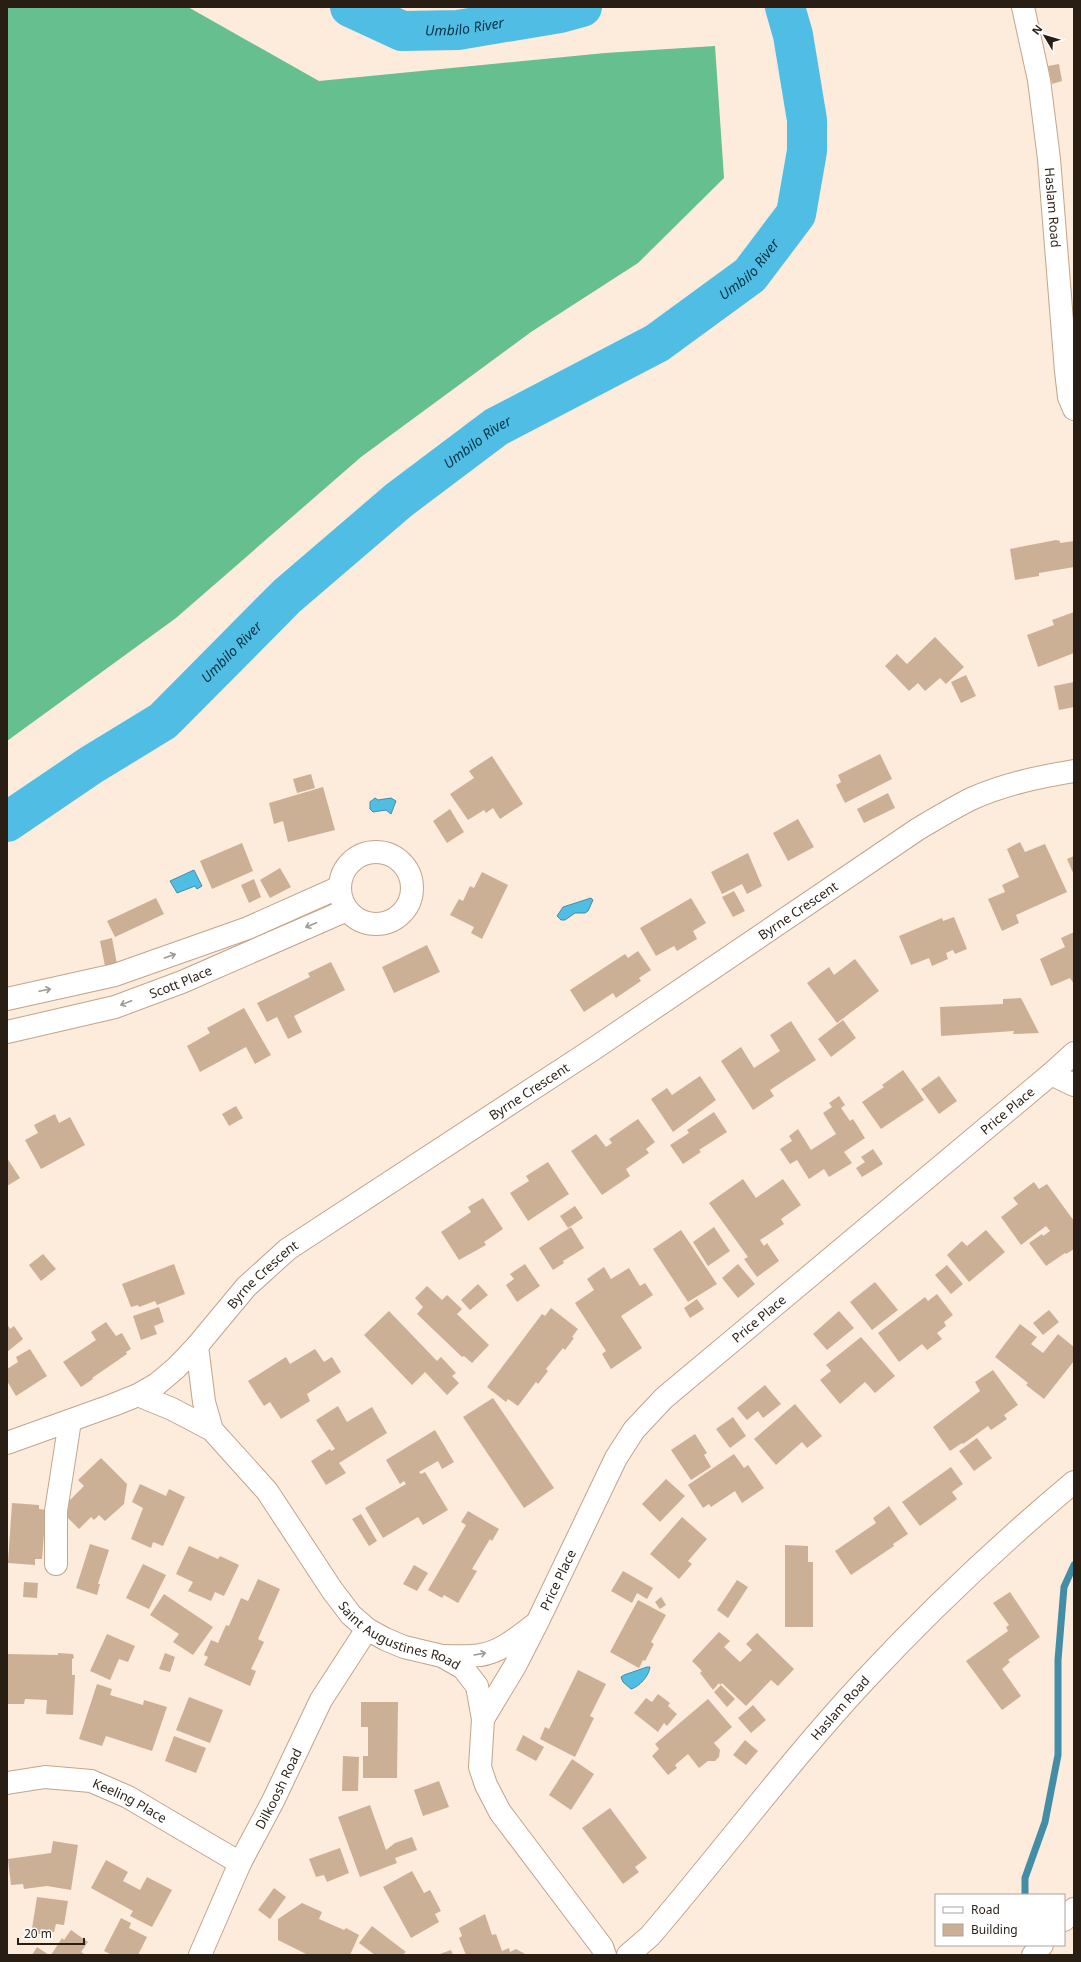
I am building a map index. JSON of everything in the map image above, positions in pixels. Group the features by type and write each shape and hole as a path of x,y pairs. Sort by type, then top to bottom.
{"street":[{"name":"Haslam Road","path":"1023,7 1039,80 1070,353 1069,397 1074,409"},
{"name":"Byrne Crescent","path":"7,1443 138,1395 157,1384 176,1368 197,1346 246,1287 288,1249 601,1044 918,829 971,799 999,788 1038,777 1074,771"},
{"path":"371,852 388,854 402,863 410,878 411,894 405,910 392,920 376,924 360,921 347,910 341,899 340,886 344,871 356,858 371,852"},
{"name":"Scott Place","path":"7,999 115,975 248,928 340,886"},
{"name":"Scott Place","path":"7,1032 116,1007 182,982 347,910"},
{"path":"248,928 254,950"},
{"name":"Price Place","path":"484,1719 515,1666 616,1458 634,1430 664,1398 1051,1074 1074,1052"},
{"path":"1051,1074 1074,1086"},
{"name":"Saint Augustines Road","path":"197,1346 204,1402 212,1430"},
{"name":"Saint Augustines Road","path":"138,1395 172,1409 212,1430 267,1491 332,1590 351,1615 368,1629 385,1639 404,1647 442,1656 463,1668 477,1686 484,1719 480,1767 486,1785 500,1812 602,1947 605,1955"},
{"path":"56,1564 56,1511 70,1421"},
{"name":"Haslam Road","path":"628,1955 650,1936 778,1780 863,1682 1018,1528 1074,1482"},
{"name":"Price Place","path":"442,1656 481,1655 496,1650 512,1641 538,1621"},
{"name":"Dilkoosh Road","path":"200,1955 240,1863 273,1801 321,1700 368,1629"},
{"name":"Keeling Place","path":"7,1783 45,1776 91,1781 128,1797 240,1863"},
{"path":"1065,1919 1074,1909"},
{"path":"1033,1955 1041,1946"}],"green space":[{"path":"7,7 188,7 319,81 605,53 715,46 724,178 638,263 531,332 361,457 176,618 7,741"}],"water":[{"path":"375,798 378,800 391,798 396,801 391,814 386,810 373,812 370,809 370,802"},
{"path":"194,870 202,886 197,889 195,886 177,893 170,881"},
{"path":"591,898 593,900 588,911 585,913 575,913 565,920 561,920 557,916 563,907"},
{"path":"650,1667 648,1674 643,1681 634,1688 631,1689 623,1682 621,1677 624,1675"}],"building":[{"path":"1059,64 1062,81 1052,84 1048,66"},
{"path":"1056,540 1060,541 1060,543 1074,541 1074,567 1039,573 1039,576 1015,580 1010,549"},
{"path":"1074,612 1074,653 1038,667 1027,635 1054,625 1052,620"},
{"path":"935,637 964,667 946,684 940,678 925,691 918,683 909,691 885,666 897,654 907,664"},
{"path":"966,675 976,696 961,703 951,682"},
{"path":"1074,682 1074,707 1059,710 1054,686"},
{"path":"880,754 892,779 845,803 836,785 841,782 838,775"},
{"path":"492,756 523,804 500,819 493,808 486,813 484,810 468,820 450,794 474,778 469,771"},
{"path":"311,774 315,788 297,793 293,779"},
{"path":"323,787 335,830 288,842 283,821 274,824 269,803"},
{"path":"888,793 895,808 864,823 857,809"},
{"path":"450,809 464,832 447,843 433,821"},
{"path":"798,819 814,847 788,861 773,833"},
{"path":"1020,842 1025,852 1045,844 1067,892 1016,915 1019,923 1002,931 988,899 1005,892 1002,885 1019,877 1007,849"},
{"path":"242,843 253,871 212,889 200,861"},
{"path":"748,853 762,886 747,894 742,884 722,894 711,872"},
{"path":"1074,856 1074,875 1067,859"},
{"path":"280,868 291,887 270,898 260,880"},
{"path":"482,872 508,885 482,939 471,933 474,927 450,915 459,899 463,901 470,886 474,888"},
{"path":"254,879 261,897 249,903 241,885"},
{"path":"734,891 745,911 733,917 722,897"},
{"path":"156,898 164,914 115,937 107,921"},
{"path":"691,898 706,923 693,931 697,939 677,951 674,946 656,956 640,928"},
{"path":"954,917 967,949 955,954 953,950 946,953 948,959 932,966 929,958 911,965 899,936 942,918 943,921"},
{"path":"1074,932 1074,984 1070,978 1051,986 1040,959 1065,947 1061,938"},
{"path":"112,938 117,964 105,966 100,941"},
{"path":"427,945 440,972 394,993 382,967"},
{"path":"638,951 651,970 639,978 641,981 616,998 613,993 584,1012 570,990 625,954 628,958"},
{"path":"855,959 879,991 837,1023 807,983 829,967 834,975"},
{"path":"331,962 345,990 294,1016 302,1032 288,1039 277,1017 267,1022 257,1003 310,977 308,973"},
{"path":"1021,998 1039,1033 1013,1034 1014,1031 941,1036 940,1007 1003,1004 1003,999"},
{"path":"244,1008 271,1055 255,1064 246,1047 200,1072 187,1046 210,1033 207,1028"},
{"path":"843,1020 856,1038 831,1057 818,1039"},
{"path":"791,1021 816,1060 770,1090 774,1096 753,1110 721,1061 741,1047 754,1068 780,1051 770,1035"},
{"path":"903,1070 924,1100 881,1129 862,1102 884,1087 882,1085"},
{"path":"700,1076 716,1100 673,1132 651,1099 667,1088 672,1095"},
{"path":"939,1076 957,1101 939,1114 921,1089"},
{"path":"839,1096 845,1105 841,1108 850,1121 853,1119 865,1138 844,1152 852,1163 829,1177 824,1169 809,1179 797,1160 790,1164 780,1149 792,1141 789,1136 798,1129 811,1150 836,1134 823,1113 832,1107 829,1103"},
{"path":"236,1106 243,1118 229,1126 222,1114"},
{"path":"714,1112 727,1132 699,1150 701,1152 683,1164 670,1145 689,1133 687,1130"},
{"path":"55,1114 59,1123 70,1117 85,1145 41,1169 25,1140 38,1133 34,1125"},
{"path":"638,1119 655,1142 646,1149 649,1153 626,1169 630,1176 602,1195 571,1151 596,1134 606,1147 612,1143 609,1139"},
{"path":"873,1149 883,1164 862,1177 856,1168 865,1162 861,1157"},
{"path":"7,1158 20,1178 7,1186"},
{"path":"548,1162 569,1194 528,1221 510,1193 529,1181 526,1176"},
{"path":"743,1179 756,1198 783,1179 801,1205 781,1219 784,1224 760,1240 764,1246 767,1243 779,1261 757,1277 744,1259 748,1257 709,1203"},
{"path":"1034,1182 1039,1189 1047,1184 1074,1221 1074,1249 1066,1254 1065,1253 1046,1266 1029,1243 1042,1234 1043,1236 1050,1231 1046,1226 1021,1245 1001,1217 1018,1204 1013,1198"},
{"path":"483,1198 503,1229 484,1242 486,1245 459,1260 441,1232 471,1212 468,1207"},
{"path":"575,1206 583,1218 568,1228 560,1216"},
{"path":"571,1227 584,1248 563,1261 564,1263 553,1270 539,1248"},
{"path":"714,1227 730,1251 708,1266 693,1242"},
{"path":"681,1230 717,1284 688,1302 653,1249"},
{"path":"986,1230 1005,1252 969,1282 947,1255 962,1241 967,1246"},
{"path":"43,1254 56,1269 41,1281 29,1265"},
{"path":"174,1264 185,1294 157,1305 155,1301 139,1307 138,1305 131,1307 122,1284"},
{"path":"525,1264 540,1286 517,1302 506,1285 514,1279 510,1274"},
{"path":"738,1264 755,1284 738,1298 722,1278"},
{"path":"947,1265 963,1284 951,1294 935,1275"},
{"path":"604,1267 611,1279 629,1268 640,1286 645,1283 653,1295 621,1316 642,1348 611,1369 602,1354 606,1351 575,1303 594,1290 587,1279"},
{"path":"875,1282 898,1310 872,1330 850,1302"},
{"path":"478,1284 488,1295 470,1310 461,1300"},
{"path":"427,1286 442,1300 447,1295 462,1309 457,1314 489,1345 472,1363 464,1356 462,1357 417,1314 423,1307 415,1298"},
{"path":"937,1294 953,1315 944,1322 946,1326 937,1333 942,1339 927,1350 922,1344 899,1362 878,1333 925,1297 928,1301"},
{"path":"697,1299 704,1309 690,1318 684,1308"},
{"path":"159,1307 164,1322 154,1326 157,1334 141,1340 133,1316"},
{"path":"551,1308 578,1329 572,1337 574,1338 565,1350 563,1348 546,1369 548,1371 538,1384 536,1382 518,1406 508,1399 506,1402 487,1387 542,1314 545,1316"},
{"path":"1049,1310 1059,1322 1043,1335 1033,1323"},
{"path":"389,1311 437,1361 441,1357 456,1373 452,1376 459,1383 447,1395 425,1372 412,1385 364,1335"},
{"path":"839,1311 854,1328 827,1350 813,1334"},
{"path":"106,1322 116,1336 122,1333 131,1349 126,1352 127,1354 81,1387 63,1362 96,1340 91,1332"},
{"path":"7,1324 10,1329 14,1326 23,1339 7,1352"},
{"path":"1020,1324 1037,1337 1031,1344 1043,1353 1058,1334 1074,1347 1074,1361 1044,1399 1026,1385 1028,1383 995,1357"},
{"path":"861,1337 895,1376 875,1393 865,1382 840,1404 820,1380 831,1371 826,1365"},
{"path":"30,1349 47,1376 16,1396 7,1381 7,1369 18,1362 16,1357"},
{"path":"315,1349 324,1362 332,1357 341,1372 307,1394 310,1401 281,1419 270,1402 264,1406 248,1381 286,1357 290,1364"},
{"path":"993,1370 1018,1405 1004,1415 1007,1419 991,1430 988,1426 963,1444 962,1443 950,1451 933,1427 980,1391 975,1382"},
{"path":"765,1385 781,1404 763,1418 758,1411 747,1420 737,1408"},
{"path":"493,1398 554,1488 524,1508 463,1417"},
{"path":"795,1404 822,1436 807,1448 802,1442 776,1465 754,1439"},
{"path":"338,1406 347,1422 372,1407 387,1433 339,1463 346,1473 326,1485 311,1461 330,1449 331,1451 335,1449 316,1420"},
{"path":"733,1417 746,1436 730,1448 716,1429"},
{"path":"435,1430 454,1462 442,1469 438,1461 419,1472 421,1474 425,1472 448,1510 423,1525 418,1517 383,1538 365,1508 406,1484 404,1481 400,1484 386,1460"},
{"path":"695,1434 707,1453 704,1455 711,1467 691,1480 671,1450"},
{"path":"977,1438 992,1458 974,1471 959,1451"},
{"path":"734,1454 744,1468 748,1465 764,1488 742,1503 735,1491 711,1507 709,1504 703,1508 688,1485"},
{"path":"101,1458 127,1484 124,1504 105,1521 99,1515 94,1520 91,1517 79,1529 60,1510 84,1486 78,1480"},
{"path":"951,1467 963,1484 952,1492 957,1499 920,1526 902,1502"},
{"path":"666,1479 685,1496 660,1522 642,1504"},
{"path":"140,1484 166,1496 169,1489 185,1497 163,1546 153,1542 151,1548 131,1539 143,1508 132,1502"},
{"path":"12,1503 39,1505 39,1509 46,1510 42,1559 35,1559 35,1565 8,1563"},
{"path":"889,1506 908,1534 893,1544 894,1546 851,1575 835,1551 876,1523 873,1518"},
{"path":"468,1511 499,1529 492,1541 490,1539 472,1569 477,1571 458,1603 444,1595 442,1598 428,1590 466,1525 461,1522"},
{"path":"361,1514 377,1541 369,1546 352,1519"},
{"path":"682,1517 707,1539 688,1561 692,1564 679,1579 650,1554"},
{"path":"90,1544 109,1550 98,1584 100,1584 97,1595 76,1588"},
{"path":"785,1545 808,1546 808,1562 813,1562 813,1627 785,1627"},
{"path":"189,1546 218,1559 220,1556 239,1565 224,1596 215,1592 211,1601 188,1591 193,1582 176,1574"},
{"path":"143,1564 166,1575 149,1609 126,1598"},
{"path":"414,1565 428,1573 417,1591 403,1584"},
{"path":"623,1571 653,1588 647,1599 637,1593 632,1603 611,1591"},
{"path":"258,1579 280,1589 258,1639 264,1642 251,1669 256,1671 250,1686 204,1665 208,1657 204,1655 211,1640 218,1643 226,1625 229,1626 241,1598 248,1601"},
{"path":"737,1580 748,1587 728,1618 717,1610"},
{"path":"24,1582 38,1583 37,1598 23,1597"},
{"path":"1010,1592 1040,1637 1008,1660 1010,1662 1002,1669 1021,1696 1002,1710 966,1661 1008,1631 1006,1627 1009,1625 993,1603"},
{"path":"164,1594 213,1627 193,1655 173,1642 179,1634 150,1615"},
{"path":"661,1597 666,1605 660,1609 655,1602"},
{"path":"638,1600 666,1615 651,1642 654,1644 645,1661 643,1660 639,1668 610,1652"},
{"path":"719,1632 730,1641 724,1647 740,1662 752,1650 746,1644 757,1633 794,1669 778,1686 771,1680 746,1706 722,1683 720,1685 719,1683 713,1690 700,1673 702,1671 692,1661"},
{"path":"107,1634 135,1646 128,1662 119,1659 110,1680 90,1671"},
{"path":"58,1653 73,1654 74,1658 72,1659 72,1675 75,1675 73,1715 46,1714 47,1700 25,1699 24,1704 7,1704 7,1654 58,1655"},
{"path":"165,1653 175,1657 170,1672 159,1669"},
{"path":"578,1670 606,1684 590,1716 594,1718 575,1757 540,1739 545,1727 549,1729"},
{"path":"97,1684 112,1689 110,1695 143,1705 144,1700 167,1707 152,1751 106,1736 102,1746 79,1739"},
{"path":"721,1685 735,1699 727,1707 714,1692"},
{"path":"658,1694 670,1703 668,1706 677,1714 667,1726 664,1723 658,1732 634,1713 646,1698 652,1702"},
{"path":"189,1697 223,1710 210,1743 176,1730"},
{"path":"708,1699 732,1727 714,1743 720,1750 719,1757 715,1761 708,1761 699,1768 688,1754 675,1765 677,1768 668,1775 652,1756 659,1749 655,1744"},
{"path":"361,1702 398,1702 397,1778 363,1778 363,1756 368,1756 368,1727 361,1727"},
{"path":"753,1705 766,1720 751,1733 738,1718"},
{"path":"523,1735 544,1747 536,1761 516,1750"},
{"path":"174,1736 206,1748 196,1773 165,1761"},
{"path":"745,1740 758,1751 746,1765 733,1755"},
{"path":"343,1756 359,1757 358,1791 342,1791"},
{"path":"572,1759 594,1774 571,1810 549,1795"},
{"path":"439,1781 449,1807 423,1816 414,1790"},
{"path":"370,1805 386,1850 395,1843 412,1837 417,1850 395,1858 397,1863 360,1877 338,1817"},
{"path":"610,1808 647,1858 635,1867 639,1872 623,1884 582,1828"},
{"path":"53,1841 78,1845 71,1890 47,1886 24,1889 23,1884 11,1885 8,1859 51,1853"},
{"path":"340,1848 349,1873 327,1882 324,1875 316,1877 309,1859"},
{"path":"106,1860 128,1872 123,1881 140,1890 147,1877 172,1890 152,1927 130,1916 133,1911 91,1888"},
{"path":"412,1871 424,1893 430,1890 441,1911 435,1914 439,1922 411,1938 383,1887"},
{"path":"274,1888 286,1897 270,1919 258,1910"},
{"path":"37,1897 68,1901 64,1925 56,1924 54,1932 31,1935"},
{"path":"302,1903 322,1912 319,1919 344,1930 346,1928 359,1935 350,1955 308,1955 278,1940 278,1919"},
{"path":"485,1914 492,1935 496,1934 502,1951 509,1948 510,1952 516,1949 527,1955 466,1955 459,1938 462,1936 459,1928"},
{"path":"121,1918 131,1923 129,1928 147,1937 138,1955 112,1955 104,1951"},
{"path":"372,1926 406,1952 402,1955 375,1955 359,1943"},
{"path":"71,1930 88,1942 81,1952 86,1955 51,1955 62,1938 64,1940"},
{"path":"37,1947 49,1955 32,1955"},
{"path":"451,1950 453,1955 437,1955"}],"waterway":[{"name":"Umbilo River","path":"350,7 402,31 458,30 560,13 582,7"},
{"name":"Umbilo River","path":"7,822 91,765 163,721 287,596 399,500 496,427 657,343 750,275 796,214 807,151 807,120 793,35 785,7"},
{"path":"1025,1894 1025,1878 1045,1822 1058,1755 1058,1660 1064,1587 1074,1565"}]}
